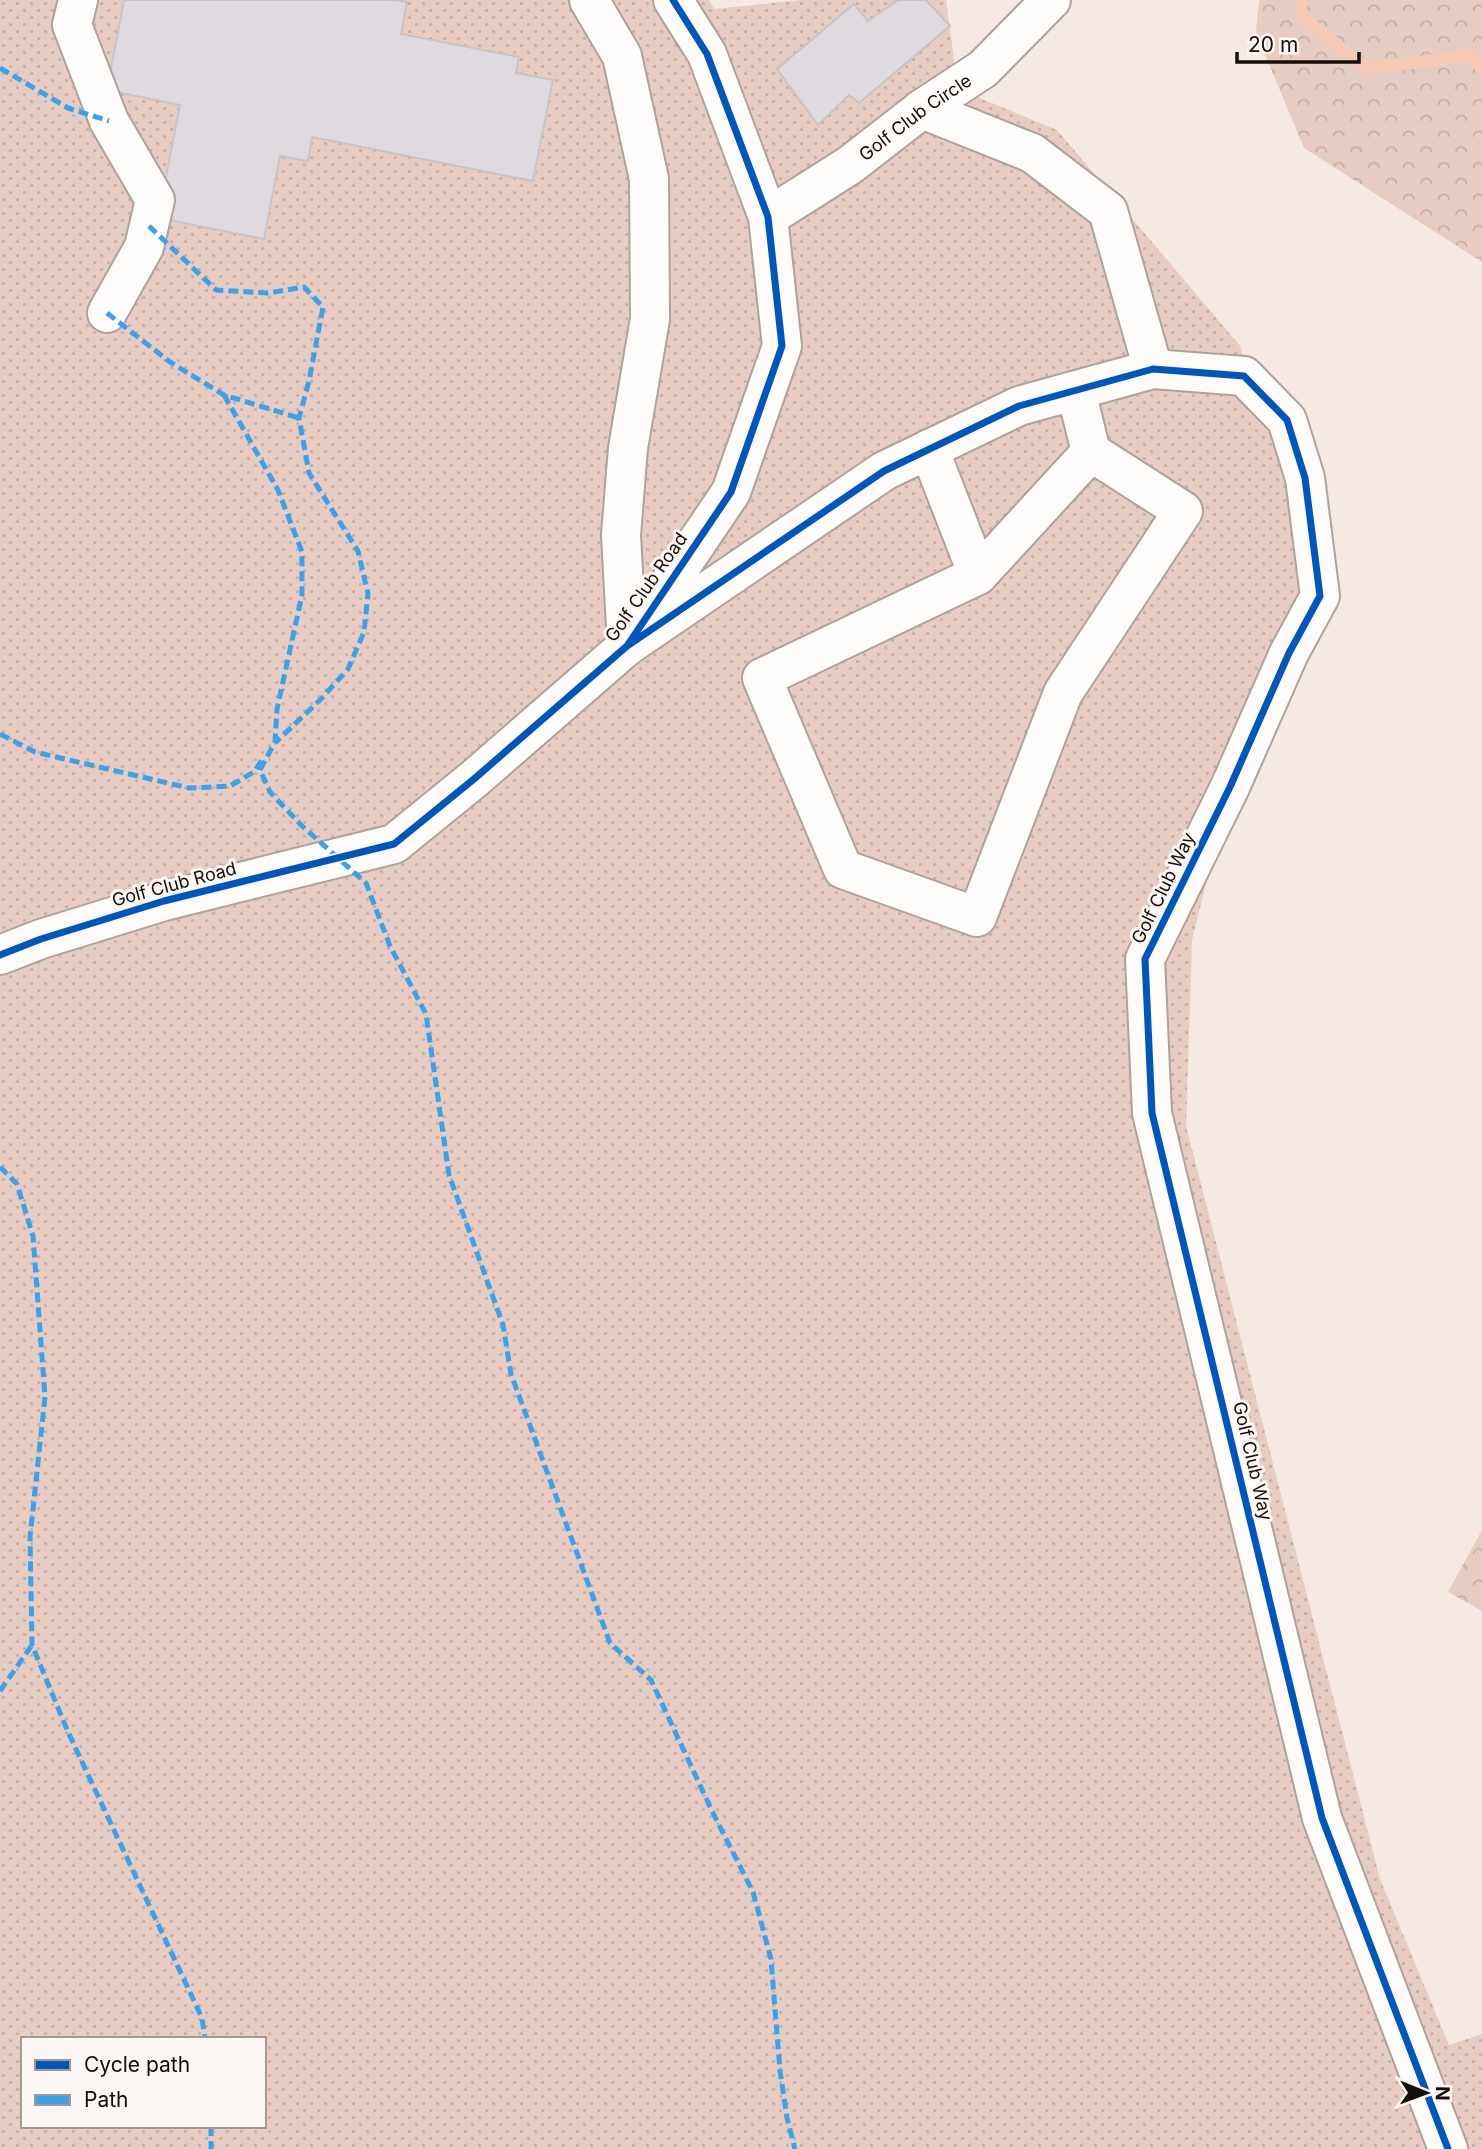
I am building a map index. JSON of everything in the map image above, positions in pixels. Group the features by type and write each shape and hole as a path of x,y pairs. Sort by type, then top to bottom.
{"street":[{"path":"78,0 72,25 109,121 155,200 144,247 107,313"},
{"path":"589,0 622,55 649,179 650,318 628,448 621,535 627,646"},
{"name":"Golf Club Road","path":"0,956 41,939 164,901 394,844 474,779 627,646 731,492 782,346 768,217 707,54 673,0"},
{"name":"Golf Club Circle","path":"768,217 850,166 922,109 983,69 1051,0"},
{"path":"922,109 1032,153 1108,211 1153,369"},
{"name":"Golf Club Way","path":"627,646 884,471 1018,406 1153,369 1244,376 1287,419 1305,478 1320,596 1289,653 1230,787 1146,959 1152,1113 1322,1818 1448,2149"},
{"path":"1076,391 1091,452 1183,511 1063,693 977,917 843,869 762,678 978,575 1091,452"},
{"path":"929,449 978,575"}],"green space":[{"path":"0,0 709,0 714,9 802,0 946,0 958,89 1057,130 1241,347 1244,376 1287,420 1320,596 1230,787 1192,940 1186,1126 1380,1879 1449,2045 1482,2034 1482,2149 0,2149"},
{"path":"1259,0 1482,0 1482,262 1304,148 1256,33"},
{"path":"1482,1530 1482,1611 1448,1592"}],"building":[{"path":"124,0 407,2 401,34 519,57 516,73 553,80 533,181 312,137 308,161 280,156 264,239 158,218 180,105 107,90"},
{"path":"898,0 926,0 950,26 859,103 849,95 818,125 777,69 854,4 868,21"}],"waterway":[{"path":"1300,0 1303,18 1368,69 1472,55 1482,69"}],"marked path":[{"path":"0,68 68,108 109,121"},
{"path":"149,226 216,290 268,293 304,287 323,307 299,418 309,473 358,551 368,594 364,632 348,669 275,743"},
{"path":"107,313 170,362 224,395 299,418"},
{"path":"224,395 278,490 302,552 302,595 277,709 275,742 260,770 270,792 301,825 366,883 390,946 426,1014 449,1175 503,1325 511,1374 610,1643 651,1680 753,1892 771,1959 780,2071 795,2149"},
{"path":"0,734 35,752 189,788 230,786 254,772 262,760"},
{"path":"0,1167 17,1184 33,1236 45,1397 30,1537 32,1645 68,1732 202,2018 205,2037"},
{"path":"0,1691 32,1645"},
{"path":"211,2128 211,2149"}],"cycle path":[{"path":"0,955 41,939 164,901 394,844 474,779 627,646 731,492 782,346 768,217 707,54 673,0"},
{"path":"627,646 884,471 1019,406 1153,369 1244,376 1287,420 1305,478 1320,596 1289,653 1230,787 1145,959 1152,1113 1322,1818 1448,2149"}]}
